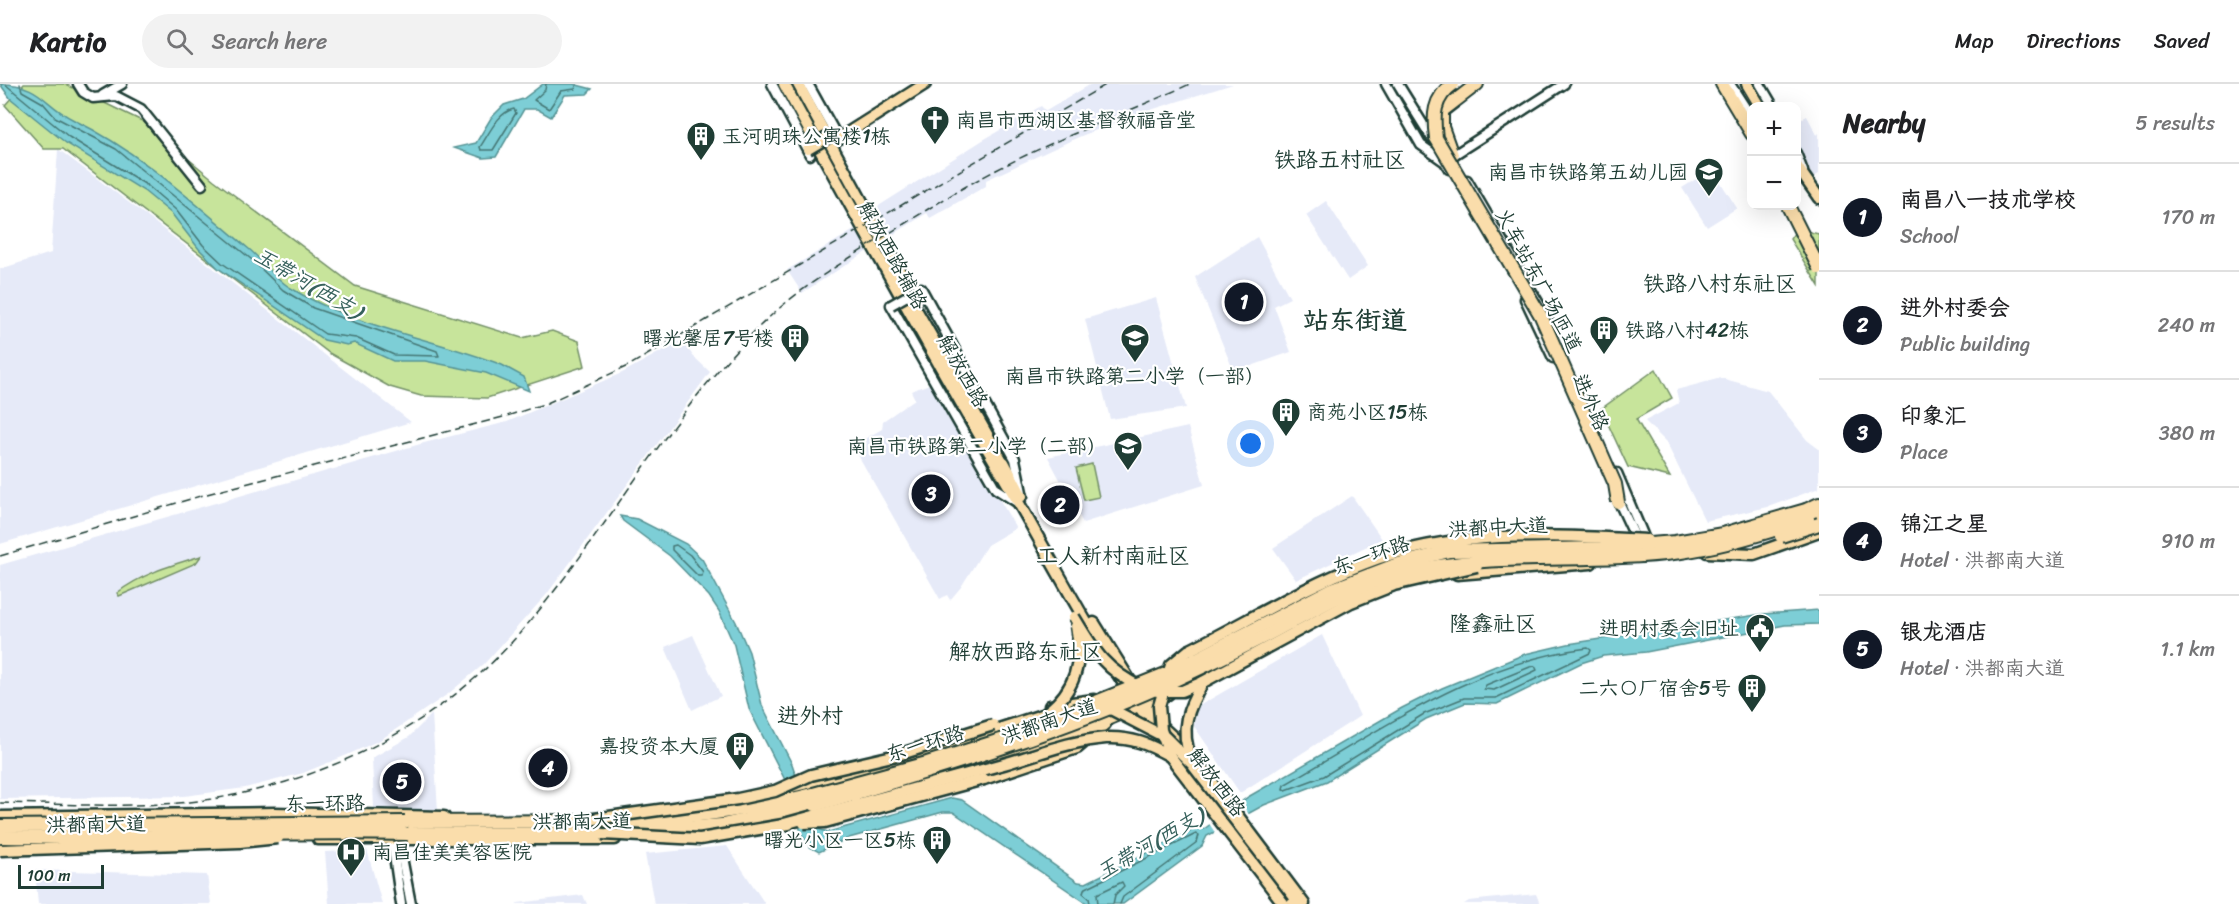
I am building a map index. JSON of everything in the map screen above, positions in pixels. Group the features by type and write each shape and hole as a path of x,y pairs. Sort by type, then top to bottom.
{"highway":[{"name":"火车站东广场匝道","path":"1453,84 1437,100 1434,116 1436,138 1541,316 1615,484 1618,502"},
{"path":"1449,158 1442,127 1442,111 1477,84"},
{"path":"1722,84 1747,126"},
{"path":"1790,210 1819,268"},
{"name":"东一环路","path":"0,826 669,820 726,813 783,802 927,764 1004,739 1173,671 1332,589 1362,576 1406,562 1449,551 1677,547 1819,504"},
{"name":"东一环路","path":"0,837 91,838 337,832 602,834 722,825 783,813 890,785 995,751 1136,698 1243,648 1366,585 1449,564 1677,547 1773,531 1819,515"},
{"path":"1677,547 1742,548 1819,522"}],"main road":[{"name":"解放西路辅路","path":"778,84 1000,486 1021,501"},
{"name":"解放西路","path":"784,84 938,366 1094,623 1128,685"},
{"name":"解放西路","path":"792,84 1021,501 1032,528 1128,685 1159,728"},
{"name":"解放西路辅路","path":"798,84 1021,501"},
{"path":"836,136 914,84"},
{"path":"809,152 925,84"},
{"path":"1740,84 1751,102"},
{"path":"1747,84 1758,102"},
{"path":"1801,179 1819,198"},
{"path":"1801,180 1819,207"},
{"name":"洪都中大道","path":"1128,685 1203,652 1335,581 1384,561 1465,544 1674,539 1724,530 1819,499"},
{"path":"1142,706 1268,645 1346,602 1407,579 1707,552 1819,522"},
{"path":"1032,528 1034,545 1095,653 1117,676 1143,689 1166,692 1182,691 1203,682 1351,602 1394,585 1496,561"},
{"path":"1707,552 1754,554 1815,533"},
{"path":"1286,904 1170,756 1161,730 1159,706 1171,665 1188,651 1312,587 1365,563 1437,543 1476,538 1604,538 1677,547"},
{"path":"1044,714 1057,705 1075,679 1080,648 1074,616"},
{"path":"1193,765 1185,744 1185,720 1203,682"},
{"name":"洪都南大道","path":"0,817 403,814 630,818 726,810 778,793 812,789 914,763 1003,736 1128,685"},
{"path":"778,793 811,775 901,754 1049,706 1095,700"},
{"path":"580,821 778,793 897,762 1044,714 1091,704 1107,706 1165,737 1193,765 1256,845 1281,884"},
{"name":"洪都南大道","path":"0,844 258,837 396,841 620,839 691,835 783,822 937,777 1142,706"},
{"path":"783,822 825,822 984,779 1077,748 1112,718"},
{"path":"1159,728 1191,754 1215,804 1241,837 1279,904"},
{"path":"1159,728 1174,769 1215,804 1241,837 1304,904"},
{"path":"602,834 700,839 783,822 1009,763 1067,743 1107,738 1132,739 1170,756"},
{"path":"0,850 240,842 337,832"},
{"name":"解放西路","path":"1241,837 1286,904"},
{"name":"解放西路","path":"1241,837 1295,904"}],"street":[{"path":"78,84 83,92 93,98 122,84"},
{"path":"772,84 809,152"},
{"path":"808,84 836,136"},
{"name":"进外路","path":"1386,84 1421,145 1449,158 1534,318 1618,502 1642,540"},
{"name":"进外路","path":"1398,84 1431,137 1449,158 1544,308 1642,540 1647,559"},
{"path":"1449,158 1564,84"},
{"path":"1730,84 1747,110"},
{"path":"1760,84 1771,102"},
{"path":"100,96 116,96 141,109 202,185"},
{"path":"921,288 1015,459 1021,501 996,489 891,305 921,288"},
{"path":"389,814 411,904"},
{"path":"400,904 396,841 403,814"}],"shaded area":[{"path":"1091,84 1233,84 1141,113 1081,136 986,180 986,186 930,218 927,213 802,293 787,270 881,214 877,207 983,140 1041,106 1046,111"},
{"path":"1807,116 1817,135 1819,133 1819,174 1812,178 1801,151 1801,119"},
{"path":"58,149 411,422 0,544 0,269 51,253"},
{"name":"南昌市铁路第五幼儿园","path":"1712,169 1737,208 1707,227 1682,188"},
{"path":"1326,201 1368,266 1348,280 1306,215"},
{"path":"1257,237 1290,298 1274,306 1291,352 1234,372 1195,277"},
{"name":"南昌市铁路第二小学（一部）","path":"1156,298 1186,408 1110,419 1085,319"},
{"path":"682,340 693,356 710,372 547,594 484,664 448,694 380,740 303,773 245,788 184,796 0,799 0,565 424,443 507,422 622,373"},
{"path":"1721,378 1768,391 1807,440 1819,449 1819,488 1768,507 1705,521 1666,442 1645,421 1679,403 1676,390"},
{"path":"932,383 1016,528 987,545 961,587 950,600 947,595 940,599 854,448 854,445 882,429 883,421 915,399 911,391"},
{"name":"南昌市铁路第二小学（二部）","path":"1188,427 1204,485 1083,523 1048,457"},
{"path":"1352,496 1382,539 1296,580 1273,548"},
{"path":"693,635 721,696 692,710 665,647"},
{"path":"1322,635 1360,716 1240,793 1194,726 1197,707"},
{"path":"432,714 438,811 374,808 372,758 409,737"},
{"path":"727,846 765,904 654,904 645,854"},
{"name":"南昌佳美美容医院","path":"367,850 382,904 329,904 325,852"},
{"path":"35,870 207,875 211,904 38,904"},
{"path":"1536,894 1540,904 1464,904 1469,901"},
{"path":"583,895 587,904 516,904 518,903"}],"green space":[{"path":"24,84 65,84 142,121 214,180 355,286 522,338 552,331 579,341 585,366 487,398 421,396 390,387 329,353 63,149 44,149 5,105"},
{"path":"1797,229 1819,234 1819,286 1790,239"},
{"path":"1656,369 1672,398 1636,419 1670,477 1628,467 1601,409"},
{"path":"1092,464 1099,497 1084,500 1076,468"},
{"path":"201,556 196,563 119,596 117,593 146,575"}],"water":[{"path":"0,84 25,87 33,91 63,114 143,162 249,249 289,287 314,301 366,322 502,365 524,377 529,391 486,373 425,361 393,361 354,343 347,345 324,340 218,268 199,249 172,214 144,191 66,143 10,98"},
{"path":"543,84 573,84 592,89 587,94 565,95 551,117 537,109 524,109 496,157 483,158 454,148 476,143 491,118 504,105 523,99"},
{"path":"620,516 637,519 686,544 702,559 736,622 749,652 762,705 792,764 814,828 828,832 952,798 962,800 1078,882 1086,883 1189,832 1193,826 1204,829 1248,797 1402,708 1442,688 1525,654 1568,644 1763,614 1819,610 1819,624 1785,625 1646,652 1603,656 1581,663 1497,704 1465,703 1426,719 1327,781 1264,805 1207,836 1202,846 1123,904 1088,904 953,812 943,812 849,838 819,852 810,847 802,835 784,778 749,709 734,645 719,611 709,596 670,556 623,521"}],"pier":[{"path":"1239,800 1250,816 1216,834 1208,822"}],"railway":[{"path":"0,556 207,494 507,416 547,403 630,365 1107,84"},
{"path":"0,803 143,805 190,802 229,796 305,776 341,762 411,725 474,679 521,632 562,581 688,407 744,342 788,301 855,254 983,177 1060,140 1190,84"}],"place":[{"name":"南昌市西湖区基督教福音堂","path":"935,146"},
{"name":"玉河明珠公寓楼1栋","path":"701,162"},
{"name":"南昌市铁路第五幼儿园","path":"1709,198"},
{"name":"南昌八一技术学校","path":"1244,302"},
{"name":"铁路八村42栋","path":"1604,356"},
{"name":"曙光馨居7号楼","path":"795,364"},
{"name":"南昌市铁路第二小学（一部）","path":"1135,364"},
{"name":"商苑小区15栋","path":"1286,438"},
{"name":"南昌市铁路第二小学（二部）","path":"1128,472"},
{"name":"印象汇","path":"931,494"},
{"name":"进外村委会","path":"1060,505"},
{"name":"进明村委会旧址","path":"1760,654"},
{"name":"二六〇厂宿舍5号","path":"1752,714"},
{"name":"锦江之星","path":"548,768"},
{"name":"嘉投资本大厦","path":"740,772"},
{"name":"银龙酒店","path":"402,782"},
{"name":"曙光小区一区5栋","path":"937,866"},
{"name":"南昌佳美美容医院","path":"351,878"}],"district":[{"name":"铁路五村社区","path":"1340,159"},
{"name":"铁路八村东社区","path":"1720,283"},
{"name":"站东街道","path":"1355,320"},
{"name":"工人新村南社区","path":"1113,555"},
{"name":"隆鑫社区","path":"1493,623"},
{"name":"解放西路东社区","path":"1026,651"},
{"name":"进外村","path":"810,715"}],"water label":[{"name":"玉带河(西支)","path":"308,283"},
{"name":"玉带河(西支)","path":"1150,844"}]}
